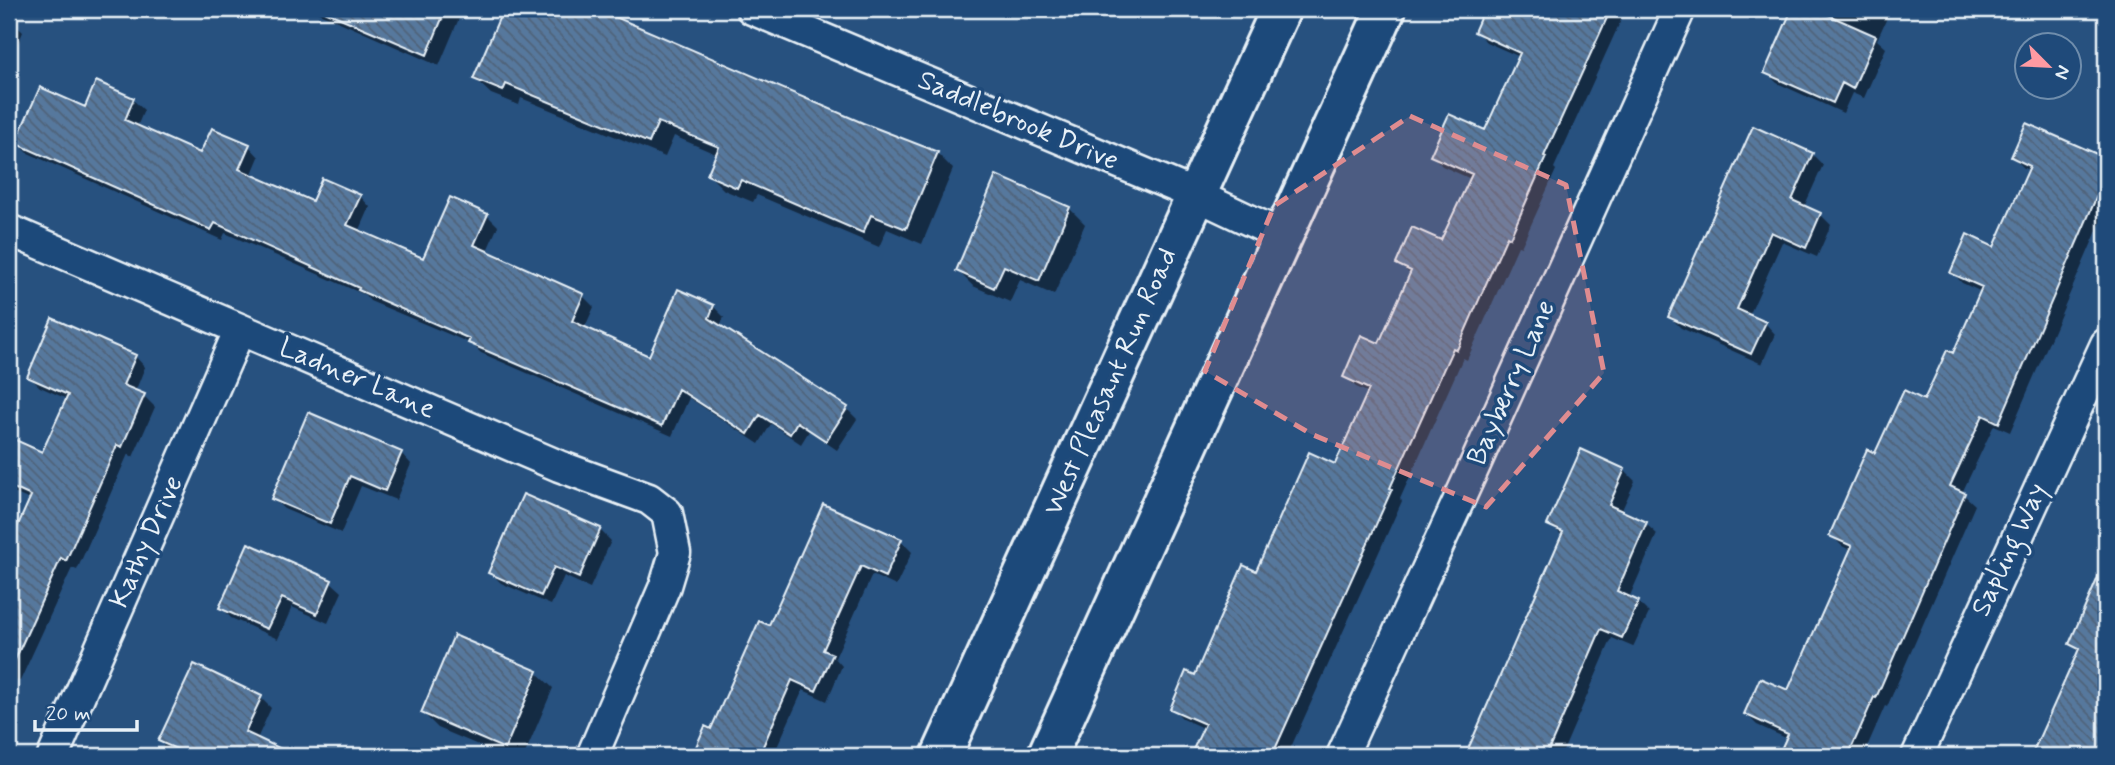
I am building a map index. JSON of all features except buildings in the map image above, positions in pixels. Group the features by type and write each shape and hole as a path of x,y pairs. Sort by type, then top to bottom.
{"main road":[{"name":"West Pleasant Run Road","path":"941,756 1281,9"},
{"path":"1047,756 1386,9"}],"street":[{"name":"Saddlebrook Drive","path":"752,9 1196,195 1283,236"},
{"name":"Bayberry Lane","path":"1342,756 1680,9"},
{"name":"Ladner Lane","path":"9,230 559,466 649,499 667,513 675,553 665,586 592,756"},
{"name":"Kathy Drive","path":"53,756 240,329"},
{"name":"Sapling Way","path":"1917,756 2106,344"}],"highlighted area":[{"path":"1410,116 1566,185 1604,373 1486,507 1311,434 1205,371 1274,206"}]}
